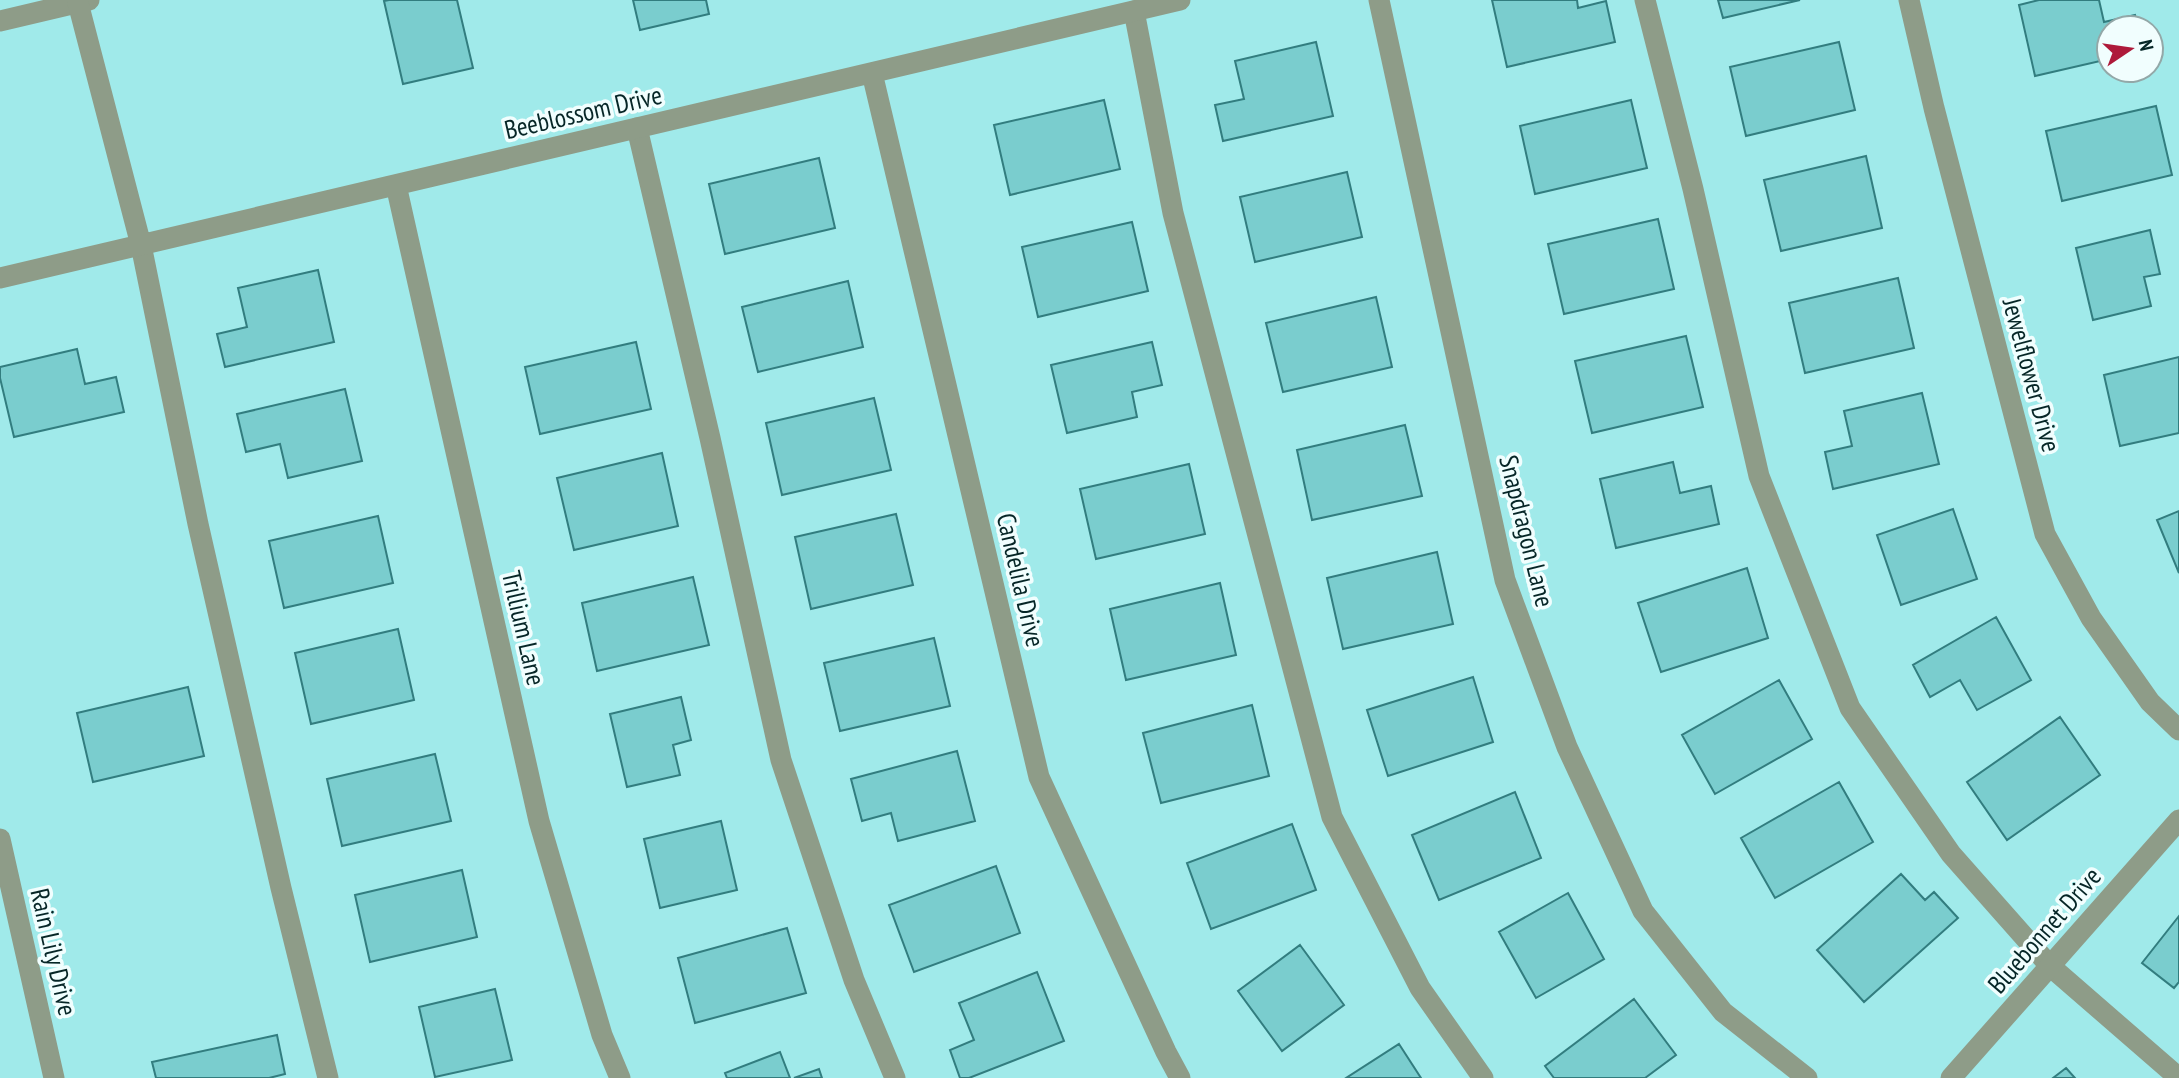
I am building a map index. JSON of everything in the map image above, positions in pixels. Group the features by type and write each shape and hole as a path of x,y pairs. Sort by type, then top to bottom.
{"street":[{"name":"Snapdragon Lane","path":"1378,0 1505,580 1567,747 1643,911 1723,1012 1807,1078"},
{"path":"1645,0 1693,188 1759,476 1850,708 1951,854 2049,966 2179,1078"},
{"name":"Jewelflower Drive","path":"1909,0 1934,108 2045,534 2091,618 2150,702 2179,730"},
{"path":"0,21 84,1 141,245 198,524 281,888 328,1078"},
{"name":"Beeblossom Drive","path":"0,278 1165,2"},
{"path":"1134,11 1173,213 1332,817 1420,988 1483,1078"},
{"name":"Candelila Drive","path":"872,73 1039,777 1166,1052 1181,1078"},
{"path":"637,128 710,438 781,760 854,980 895,1078"},
{"name":"Trillium Lane","path":"396,185 538,821 602,1035 620,1078"},
{"name":"Bluebonnet Drive","path":"1951,1078 2179,820"},
{"name":"Rain Lily Drive","path":"0,839 54,1078"}],"building":[{"path":"457,0 473,68 403,84 384,1"},
{"path":"633,0 706,0 709,14 640,30"},
{"path":"1492,0 1577,0 1578,8 1606,1 1615,42 1507,67"},
{"path":"1718,0 1800,0 1723,18"},
{"path":"2039,0 2099,0 2102,14 2095,14 2095,62 2035,76 2019,5"},
{"path":"1316,42 1333,116 1223,141 1215,105 1244,99 1235,61"},
{"path":"1839,42 1855,110 1746,136 1730,67"},
{"path":"1104,100 1120,169 1010,195 994,125"},
{"path":"1631,100 1647,168 1535,194 1520,126"},
{"path":"2156,106 2172,175 2062,201 2046,131"},
{"path":"1866,156 1882,228 1781,251 1764,180"},
{"path":"819,158 835,228 725,254 709,184"},
{"path":"1347,172 1362,237 1255,262 1240,197"},
{"path":"1658,219 1674,289 1564,314 1548,244"},
{"path":"1132,222 1148,291 1038,317 1022,247"},
{"path":"2150,230 2160,274 2144,277 2151,306 2093,320 2076,248"},
{"path":"318,270 334,342 225,367 217,334 247,327 238,288"},
{"path":"1898,278 1914,348 1805,373 1789,303"},
{"path":"848,281 863,347 758,372 742,307"},
{"path":"1376,297 1392,367 1283,392 1266,323"},
{"path":"1686,336 1703,407 1592,433 1575,361"},
{"path":"636,342 651,409 540,434 525,367"},
{"path":"1152,342 1162,385 1132,392 1137,417 1067,433 1051,365"},
{"path":"77,349 85,384 116,377 124,412 14,437 0,378 0,367"},
{"path":"2179,357 2179,433 2120,446 2104,375"},
{"path":"345,389 362,461 288,478 280,444 246,452 237,414"},
{"path":"1922,393 1939,464 1833,489 1825,452 1852,446 1844,411"},
{"path":"874,398 891,470 782,495 766,423"},
{"path":"1405,425 1422,496 1312,520 1297,450"},
{"path":"662,453 678,526 574,550 557,478"},
{"path":"1673,462 1680,493 1711,486 1719,524 1616,548 1600,479"},
{"path":"1189,464 1205,534 1096,559 1080,489"},
{"path":"1953,509 1977,579 1901,605 1877,535"},
{"path":"2179,511 2179,573 2157,520"},
{"path":"896,514 913,585 811,609 795,537"},
{"path":"378,516 393,583 284,608 269,541"},
{"path":"1437,552 1453,624 1343,649 1327,578"},
{"path":"1747,568 1768,638 1661,672 1638,603"},
{"path":"693,577 709,645 597,671 582,603"},
{"path":"1220,583 1236,655 1126,680 1110,609"},
{"path":"1996,617 2031,680 1977,710 1960,680 1930,697 1913,665"},
{"path":"398,629 414,700 311,724 295,653"},
{"path":"934,638 950,706 840,731 824,663"},
{"path":"1473,677 1493,742 1388,776 1367,710"},
{"path":"1779,680 1812,739 1715,794 1682,735"},
{"path":"188,687 204,756 93,782 77,713"},
{"path":"681,697 691,740 673,745 680,775 627,787 610,714"},
{"path":"1252,705 1269,776 1161,803 1143,733"},
{"path":"2060,717 2100,775 2007,840 1967,782"},
{"path":"957,751 975,821 898,841 891,813 862,821 851,779"},
{"path":"435,754 451,821 342,846 327,779"},
{"path":"1839,782 1873,842 1775,898 1741,838"},
{"path":"1515,792 1541,858 1439,900 1412,835"},
{"path":"721,821 737,890 660,908 644,839"},
{"path":"1292,824 1316,890 1211,929 1187,863"},
{"path":"996,866 1020,933 914,972 889,905"},
{"path":"462,870 477,937 370,962 355,895"},
{"path":"1901,874 1925,900 1934,892 1958,918 1864,1002 1817,950"},
{"path":"1568,893 1604,959 1536,998 1499,932"},
{"path":"2179,916 2179,982 2174,988 2142,963"},
{"path":"787,928 806,993 695,1023 678,958"},
{"path":"1300,945 1344,1005 1282,1051 1238,991"},
{"path":"1037,972 1064,1041 969,1078 960,1078 950,1050 974,1040 959,1003"},
{"path":"495,989 512,1060 435,1077 419,1007"},
{"path":"1634,999 1676,1055 1645,1078 1554,1078 1545,1066"},
{"path":"277,1035 285,1074 269,1078 156,1078 152,1062"},
{"path":"1399,1044 1421,1078 1346,1078"},
{"path":"780,1052 790,1078 727,1078 725,1073"},
{"path":"2066,1068 2075,1078 2053,1078"},
{"path":"819,1069 822,1078 794,1078"}]}
